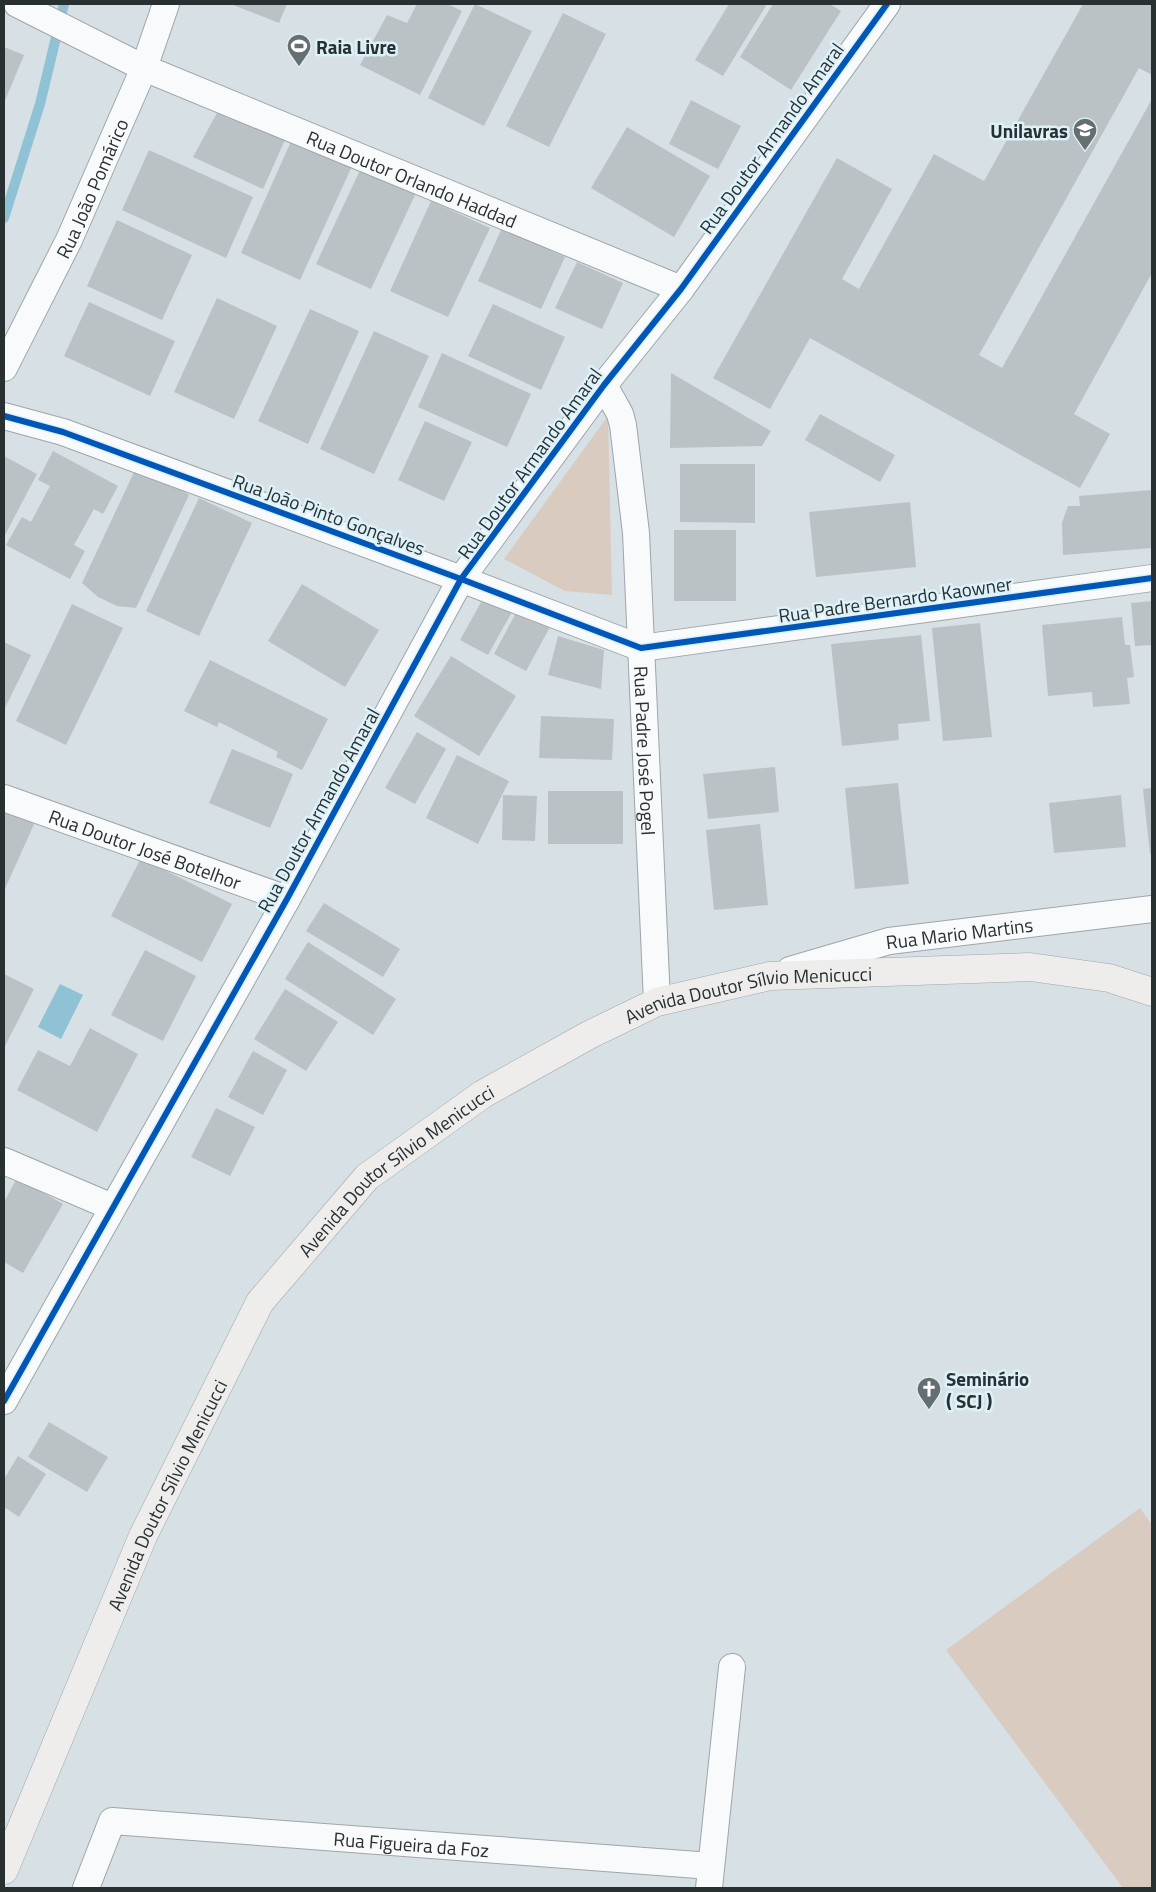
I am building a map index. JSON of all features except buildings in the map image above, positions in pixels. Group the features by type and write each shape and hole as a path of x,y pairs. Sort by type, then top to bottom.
{"main road":[{"name":"Avenida Doutor Sílvio Menicucci","path":"4,1870 143,1536 260,1302 367,1177 483,1094 589,1035 657,1002 770,976 1030,967 1109,978 1152,992"}],"street":[{"name":"Rua Doutor Orlando Haddad","path":"17,4 144,68 681,289"},
{"name":"Rua João Pomárico","path":"4,368 68,240 144,68 166,4"},
{"name":"Rua Doutor Armando Amaral","path":"4,1401 287,900 461,579 604,385 681,289 887,4"},
{"name":"Rua Padre José Pogel","path":"604,385 620,414 623,425 636,533 657,1002"},
{"name":"Rua João Pinto Gonçalves","path":"4,416 63,432 642,648"},
{"name":"Rua Padre Bernardo Kaowner","path":"642,648 1152,578"},
{"name":"Rua Doutor José Botelhor","path":"4,798 287,900"},
{"name":"Rua Mario Martins","path":"770,976 889,941 1152,909"},
{"path":"4,1161 112,1207"},
{"path":"710,1877 732,1667"},
{"name":"Rua Figueira da Foz","path":"86,1888 112,1821 710,1877"}],"shaded area":[{"path":"608,416 612,595 565,591 504,559"},
{"path":"1140,1508 1152,1525 1152,1888 1123,1888 946,1650"}],"water":[{"path":"60,984 83,995 61,1039 38,1027"}],"waterway":[{"path":"4,218 40,104 64,4"}],"cycle path":[{"path":"4,1401 287,899 461,579 604,385 681,289 887,4"},
{"path":"4,416 63,432 461,579 641,648 1152,578"}],"place":[{"name":"Raia Livre","path":"299,67"},
{"name":"Unilavras","path":"1085,151"},
{"name":"Seminário ( SCJ )","path":"929,1410"}]}
